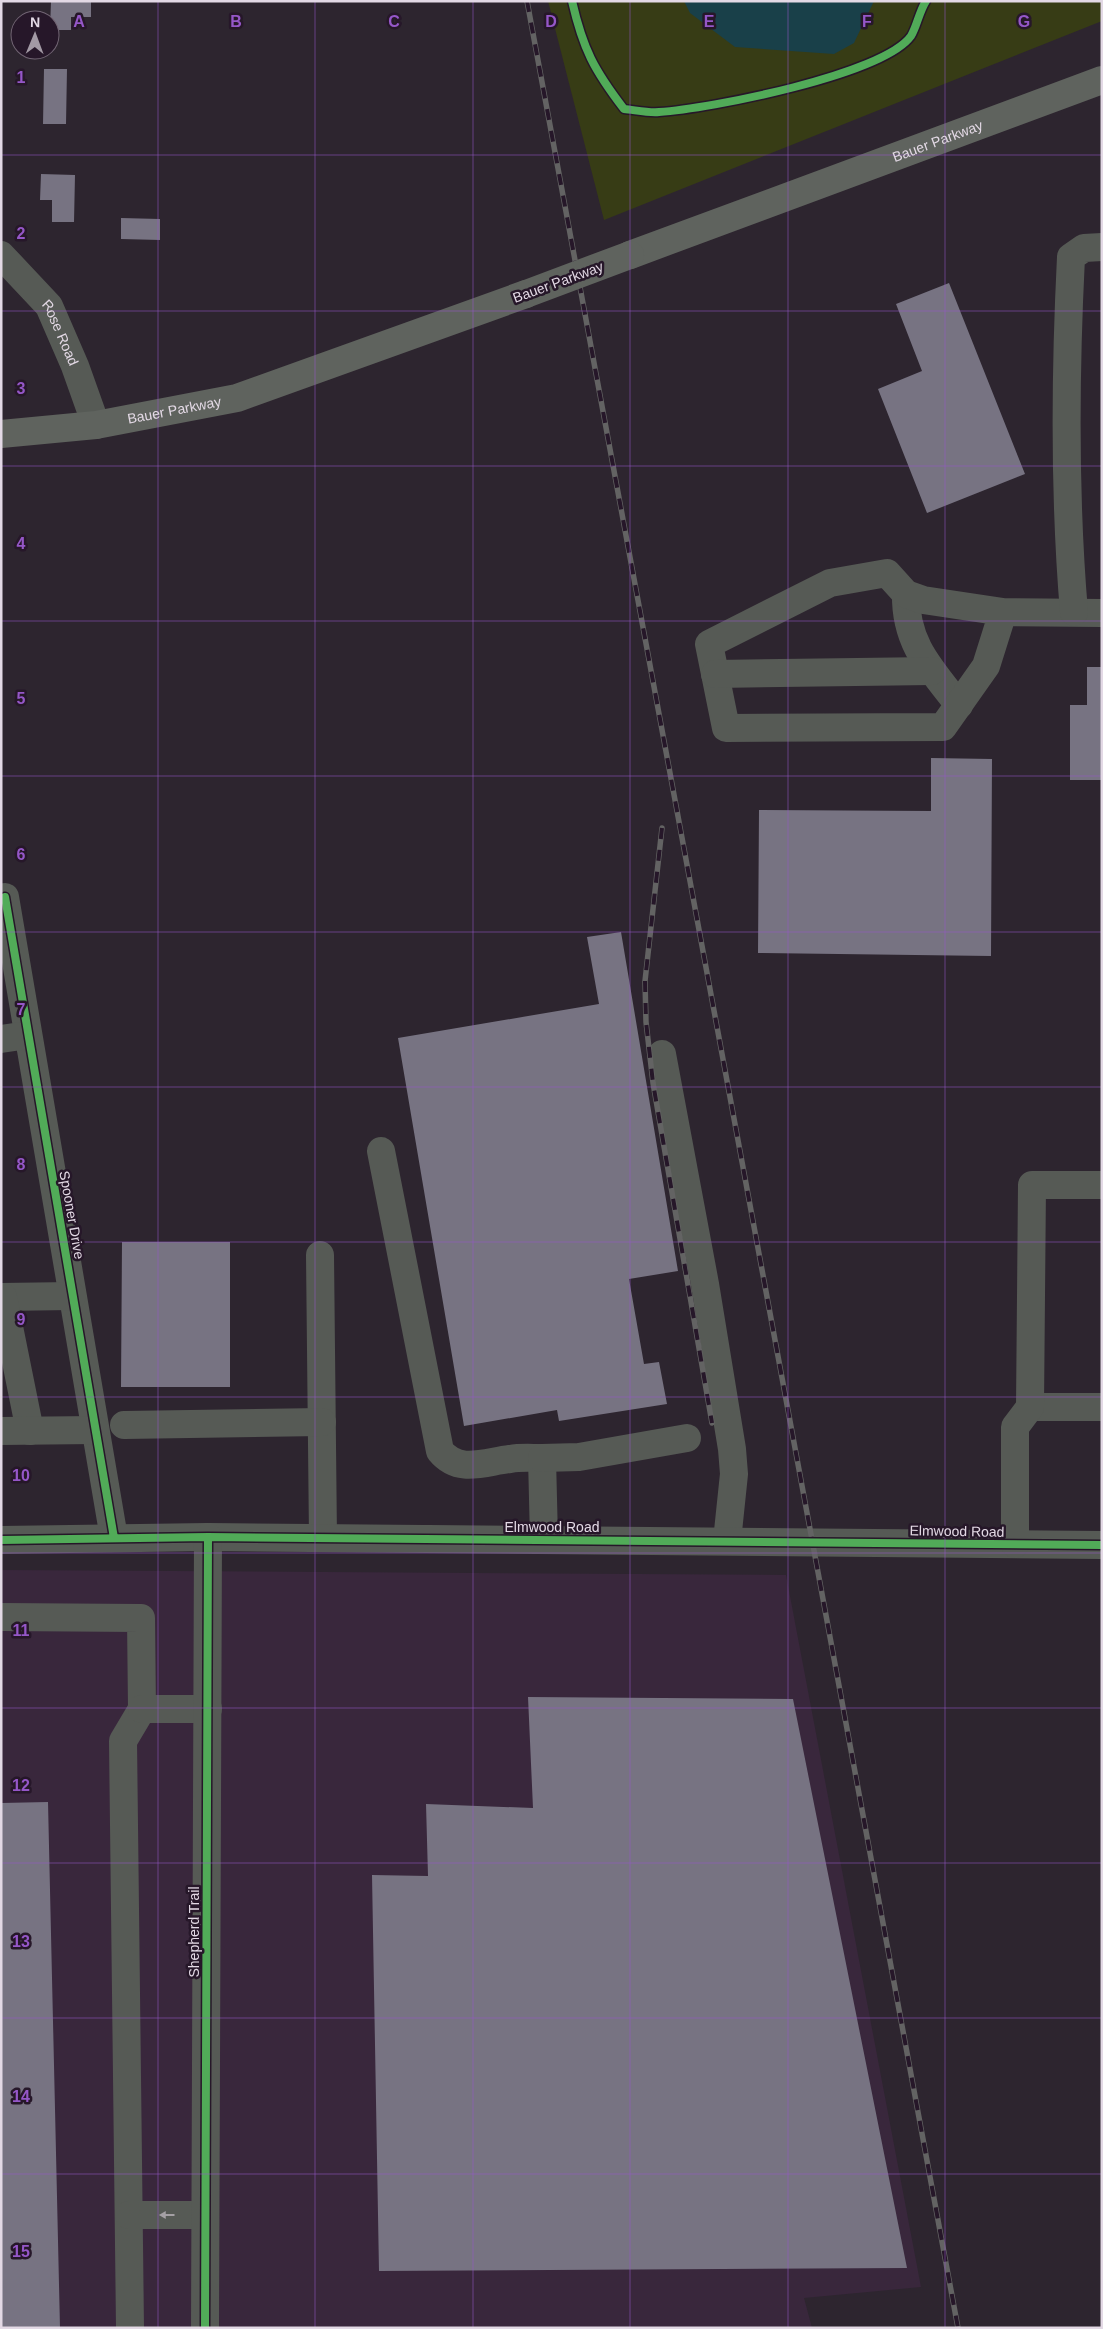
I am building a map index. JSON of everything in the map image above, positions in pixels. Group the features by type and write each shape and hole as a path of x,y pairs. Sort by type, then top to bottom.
{"main road":[{"name":"Bauer Parkway","path":"1,434 96,425 237,398 526,294 1102,80"}],"street":[{"path":"1074,612 1066,527 1066,347 1072,257 1084,248 1102,248"},
{"name":"Rose Road","path":"1,255 49,306 75,366 96,425"},
{"path":"1003,612 986,666 943,727 726,728 709,644 830,583 887,573 906,594 923,600 1003,612 1102,613"},
{"path":"906,594 905,616 919,654 959,705"},
{"path":"715,674 932,671"},
{"name":"Spooner Drive","path":"5,897 6,933 28,1034 114,1538"},
{"path":"1,1039 28,1034"},
{"path":"662,1054 705,1284 732,1449 734,1474 727,1541"},
{"path":"382,1151 440,1451 446,1458 462,1466 512,1458 579,1457 687,1438"},
{"path":"1015,1544 1015,1426 1030,1407 1032,1185 1102,1186"},
{"path":"320,1255 323,1538"},
{"path":"30,1431 2,1296 72,1296"},
{"path":"1030,1407 1102,1407"},
{"path":"124,1425 322,1422"},
{"path":"1,1431 95,1430"},
{"path":"542,1458 544,1539"},
{"name":"Elmwood Road","path":"1,1540 208,1537 1102,1545"},
{"name":"Shepherd Trail","path":"205,2328 208,1537"},
{"path":"1,1617 141,1618 142,1708 123,1741 130,2328"},
{"path":"142,1708 208,1709"},
{"path":"129,2215 205,2215"}],"shaded area":[{"path":"1,1570 786,1575 921,2287 804,2298 812,2328 1,2328"}],"green space":[{"path":"548,1 1102,1 1102,21 604,220"}],"water":[{"path":"684,1 874,1 854,43 834,54 735,47 690,13"}],"building":[{"path":"51,1 91,1 91,17 71,17 71,30 60,30 60,10 51,10"},
{"path":"44,69 67,69 66,124 43,124"},
{"path":"41,174 75,175 74,222 52,222 52,200 40,200"},
{"path":"121,218 160,219 160,240 121,239"},
{"path":"949,283 1025,474 927,513 878,389 922,371 896,304"},
{"path":"1087,667 1102,667 1102,780 1070,780 1070,705 1087,705"},
{"path":"931,758 992,759 991,956 758,953 759,810 931,811"},
{"path":"621,932 678,1271 629,1279 644,1364 659,1362 667,1404 559,1421 557,1410 464,1426 398,1038 599,1004 587,937"},
{"path":"122,1242 230,1242 230,1387 121,1387"},
{"path":"528,1697 793,1699 907,2268 379,2271 372,1875 428,1876 426,1804 533,1808"},
{"path":"48,1802 60,2328 1,2328 1,1803"}],"railway":[{"path":"527,1 958,2328"},
{"path":"662,828 645,981 646,1022 653,1083 712,1423"}],"cycle path":[{"path":"572,1 585,46 597,70 624,109 646,112 683,109 753,97 793,88 867,64 894,50 911,36 926,1"},
{"path":"5,897 114,1538"},
{"path":"1,1540 208,1537 1102,1545"},
{"path":"205,2328 208,1537"}]}
